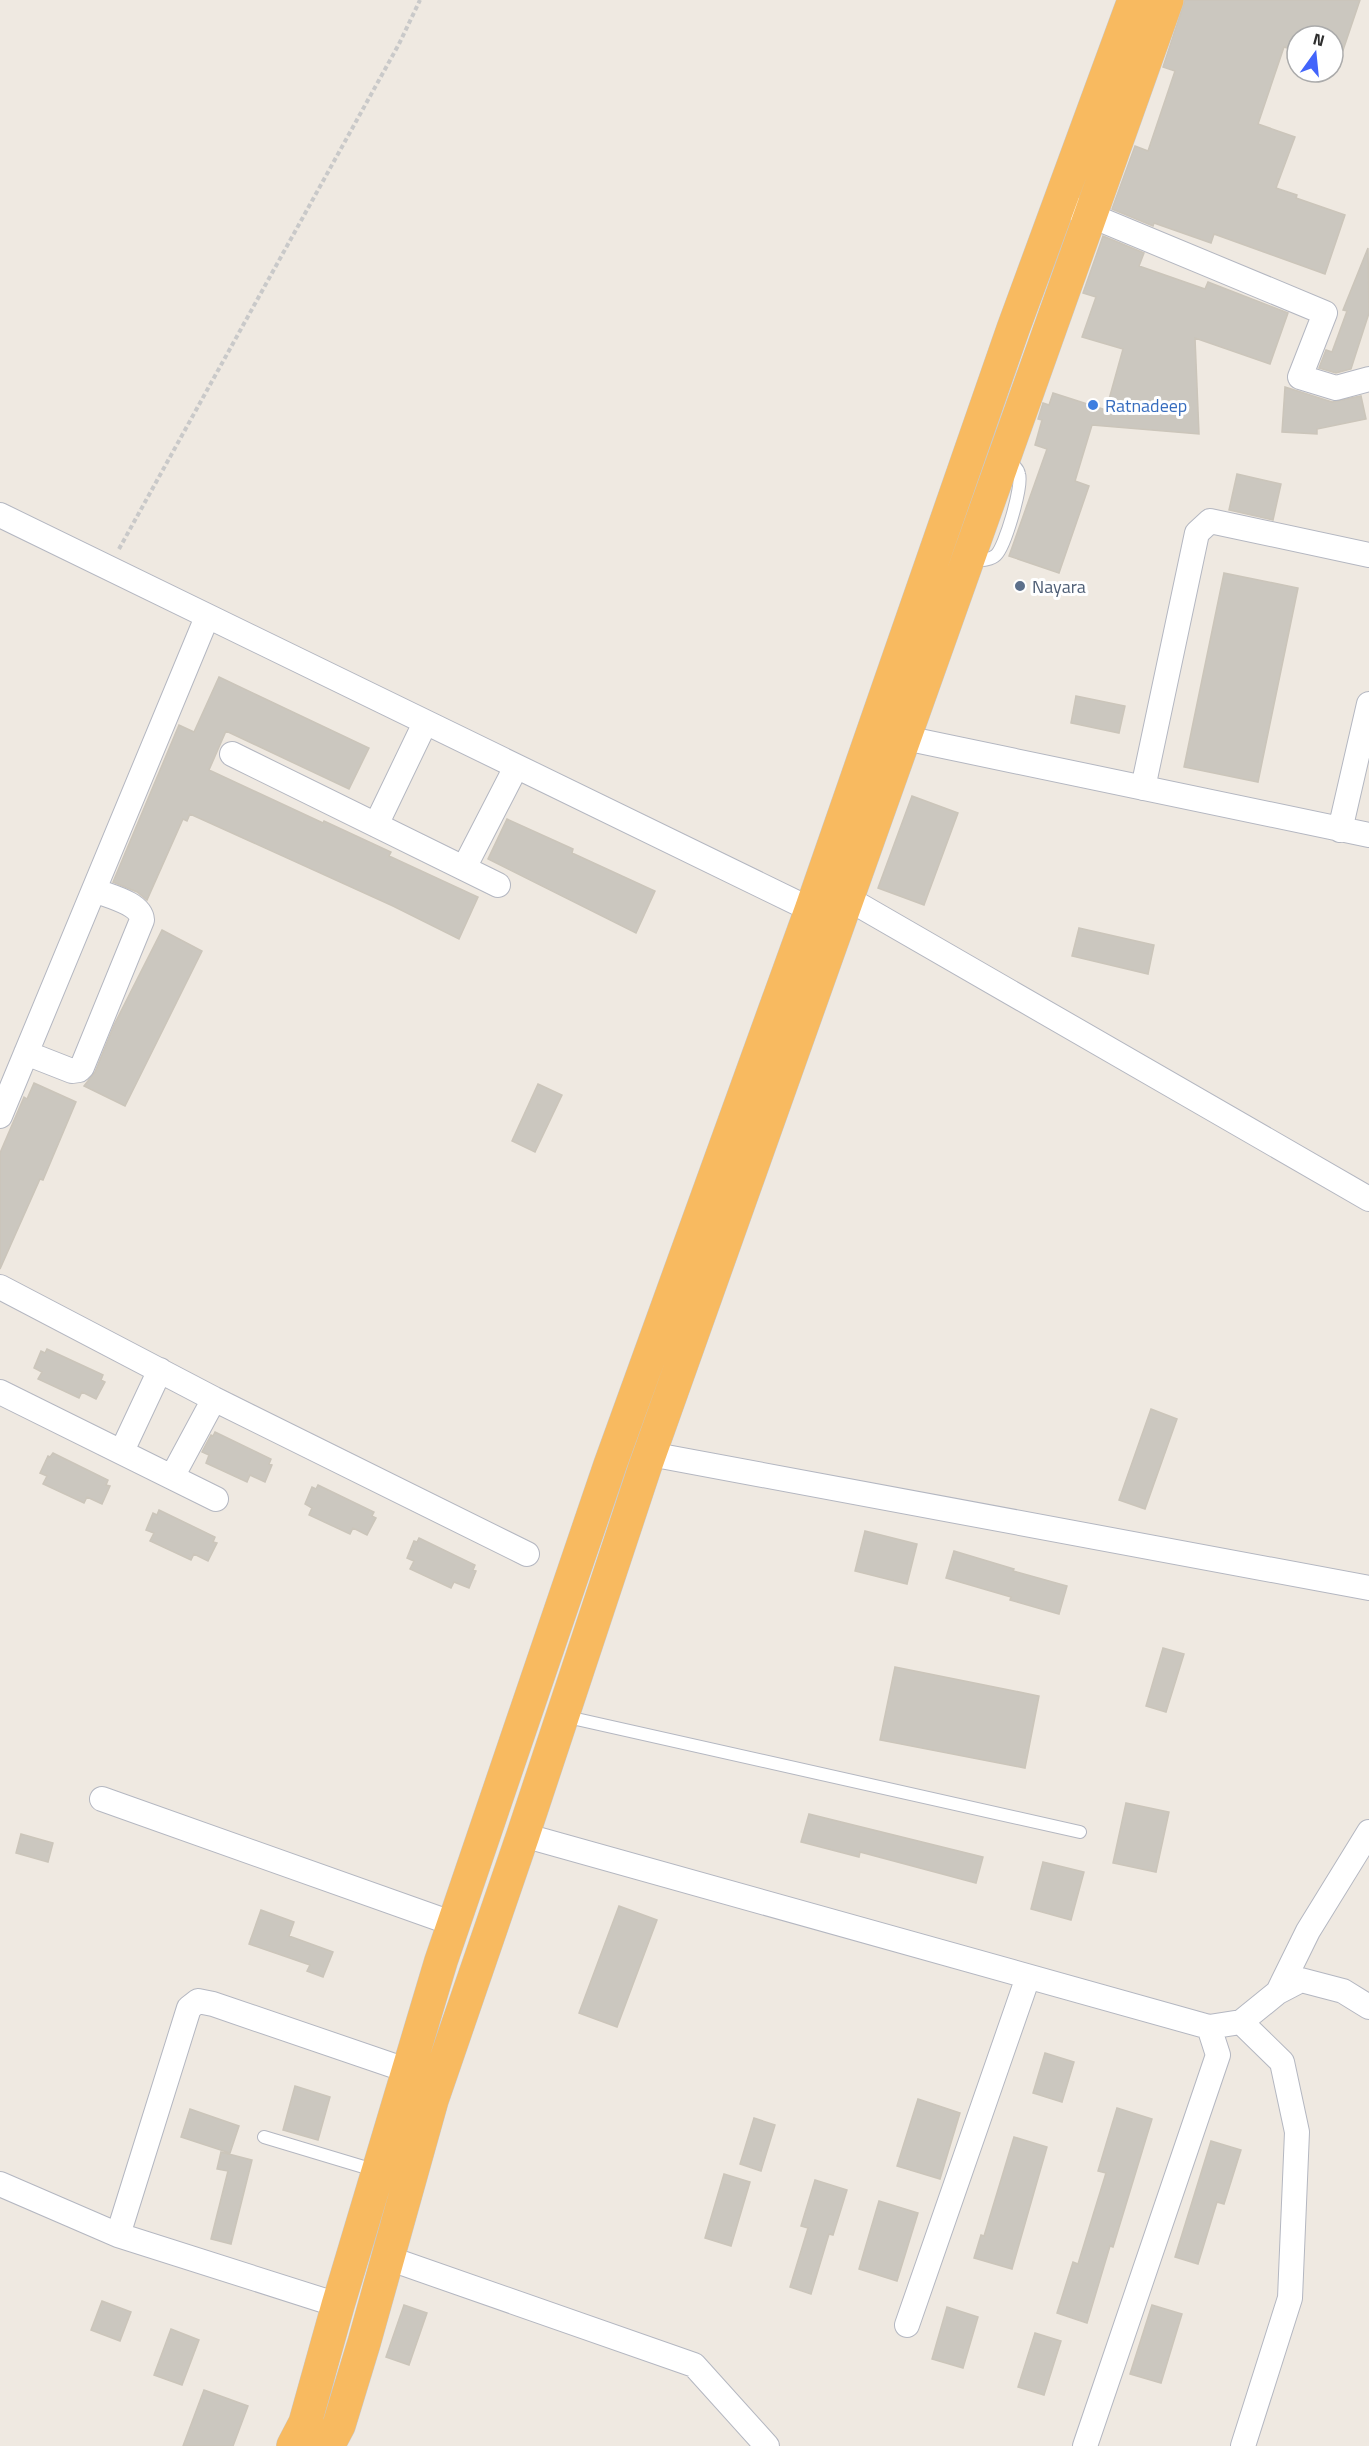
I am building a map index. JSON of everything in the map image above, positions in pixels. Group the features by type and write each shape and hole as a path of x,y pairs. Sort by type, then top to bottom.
{"highway":[{"path":"293,2446 305,2423 378,2171 454,1924 610,1465 830,903 904,738 1004,457 1134,0"},
{"path":"328,2446 339,2425 432,2100 650,1454 830,903 1013,329 1076,209 1167,0"}],"street":[{"path":"1076,209 1325,313 1300,377 1336,388 1369,379"},
{"path":"0,515 516,767 830,903 1369,1199"},
{"path":"1143,788 1197,533 1210,521 1369,555"},
{"path":"0,1116 207,617"},
{"path":"1340,830 1369,704"},
{"path":"376,825 426,723"},
{"path":"904,738 1369,835"},
{"path":"232,754 498,885"},
{"path":"464,868 516,767"},
{"path":"26,1053 75,1072 82,1067 142,920 136,908 94,890"},
{"path":"0,1287 214,1399 527,1554"},
{"path":"122,1451 160,1370"},
{"path":"0,1392 216,1499"},
{"path":"172,1477 214,1399"},
{"path":"650,1454 1369,1588"},
{"path":"102,1799 454,1924"},
{"path":"1278,1992 1308,1931 1369,1832"},
{"path":"523,1835 1209,2027 1241,2022 1278,1992 1301,1980 1343,1992 1369,2007"},
{"path":"907,2325 1028,1977"},
{"path":"118,2235 189,2008 198,2001 213,2004 409,2071"},
{"path":"1241,2022 1282,2062 1297,2132 1290,2298 1243,2446"},
{"path":"1085,2446 1218,2055 1209,2027"},
{"path":"0,2184 118,2235 338,2305"},
{"path":"388,2258 694,2365 767,2446"}],"lane":[{"path":"562,1715 1080,1832"},
{"path":"264,2137 378,2171"}],"path":[{"path":"109,568 399,45 420,0"}],"building":[{"path":"1185,0 1360,0 1345,44 1345,24 1285,24 1285,47 1258,124 1295,137 1276,188 1297,195 1296,198 1345,215 1325,274 1214,234 1211,243 1154,223 1153,226 1112,209 1135,146 1148,151 1175,71 1163,67"},
{"path":"1103,236 1144,253 1139,266 1205,289 1208,282 1288,313 1270,364 1195,338 1199,434 1092,425 1075,481 1089,486 1059,573 1009,556 1047,449 1035,445 1042,420 1038,419 1043,403 1049,405 1053,393 1106,410 1123,349 1082,337 1096,297 1083,293"},
{"path":"1368,248 1369,313 1351,369 1336,373 1319,368 1326,350 1332,352 1347,311 1343,310"},
{"path":"1285,387 1332,402 1361,396 1366,419 1317,429 1317,434 1282,432"},
{"path":"1237,474 1281,484 1273,520 1229,510"},
{"path":"1224,573 1298,588 1258,782 1184,767"},
{"path":"219,677 369,748 349,789 226,731 209,770 391,852 389,856 478,897 459,939 393,906 190,814 187,821 183,819 147,900 137,892 113,882 179,725 194,732"},
{"path":"1076,696 1125,706 1119,733 1071,723"},
{"path":"912,796 958,813 924,905 878,888"},
{"path":"507,819 573,849 572,853 655,891 636,933 488,859"},
{"path":"1079,928 1154,945 1148,974 1072,956"},
{"path":"162,930 202,951 125,1106 84,1086 95,1072 114,1025"},
{"path":"34,1083 76,1102 43,1180 40,1179 0,1269 0,1153 24,1097 27,1099"},
{"path":"538,1084 562,1095 535,1152 512,1141"},
{"path":"47,1349 103,1375 101,1380 105,1382 96,1399 82,1392 79,1398 38,1379 42,1372 34,1368 41,1351 45,1353"},
{"path":"1151,1409 1177,1419 1145,1509 1119,1500"},
{"path":"215,1432 271,1459 269,1464 272,1465 265,1482 250,1475 247,1482 206,1463 209,1455 202,1452"},
{"path":"53,1453 108,1480 106,1485 110,1486 102,1504 87,1497 84,1503 43,1484 47,1476 40,1473 48,1456 50,1457"},
{"path":"318,1485 374,1512 372,1516 376,1518 367,1535 353,1528 350,1534 309,1515 312,1508 305,1504 312,1487 316,1489"},
{"path":"159,1510 215,1537 213,1542 217,1543 208,1561 194,1554 191,1560 150,1541 154,1533 146,1530 153,1513 157,1515"},
{"path":"865,1531 917,1544 907,1584 855,1571"},
{"path":"419,1538 475,1565 473,1570 476,1571 469,1588 454,1582 451,1588 410,1569 414,1561 407,1558 414,1541 417,1542"},
{"path":"954,1551 1067,1586 1059,1614 946,1578"},
{"path":"1163,1648 1184,1654 1166,1712 1146,1706"},
{"path":"895,1667 1039,1696 1025,1768 880,1740"},
{"path":"1126,1803 1169,1812 1156,1872 1113,1863"},
{"path":"809,1814 983,1857 976,1883 860,1852 859,1857 801,1842"},
{"path":"21,1834 53,1843 48,1862 16,1853"},
{"path":"1043,1862 1084,1872 1071,1920 1031,1909"},
{"path":"619,1906 657,1920 617,2027 579,2013"},
{"path":"261,1910 294,1922 289,1936 333,1952 323,1977 307,1971 310,1965 249,1944"},
{"path":"1045,2053 1074,2062 1062,2102 1033,2093"},
{"path":"295,2086 330,2097 318,2140 283,2130"},
{"path":"918,2099 960,2113 940,2179 897,2166"},
{"path":"1117,2108 1152,2119 1087,2323 1057,2313 1073,2262 1078,2264 1106,2173 1098,2171"},
{"path":"190,2109 239,2126 230,2153 181,2137"},
{"path":"754,2118 775,2125 761,2171 740,2164"},
{"path":"1014,2137 1047,2147 1012,2269 974,2258 981,2235 984,2236"},
{"path":"1211,2141 1241,2150 1224,2204 1217,2202 1198,2264 1175,2257"},
{"path":"221,2152 252,2160 231,2244 211,2239 228,2171 217,2169"},
{"path":"724,2174 750,2182 731,2246 705,2238"},
{"path":"815,2180 847,2190 833,2235 829,2234 811,2294 790,2287 808,2228 801,2226"},
{"path":"879,2201 918,2213 897,2281 859,2269"},
{"path":"102,2301 131,2312 120,2341 91,2330"},
{"path":"404,2305 427,2313 409,2365 386,2357"},
{"path":"1152,2305 1182,2314 1161,2383 1130,2374"},
{"path":"947,2307 978,2317 963,2368 932,2359"},
{"path":"171,2329 199,2340 182,2385 154,2375"},
{"path":"1035,2333 1061,2341 1044,2395 1018,2387"},
{"path":"204,2390 248,2406 233,2446 183,2446"}],"place":[{"name":"Ratnadeep","path":"1093,405"},
{"name":"Nayara","path":"1020,586"}]}
